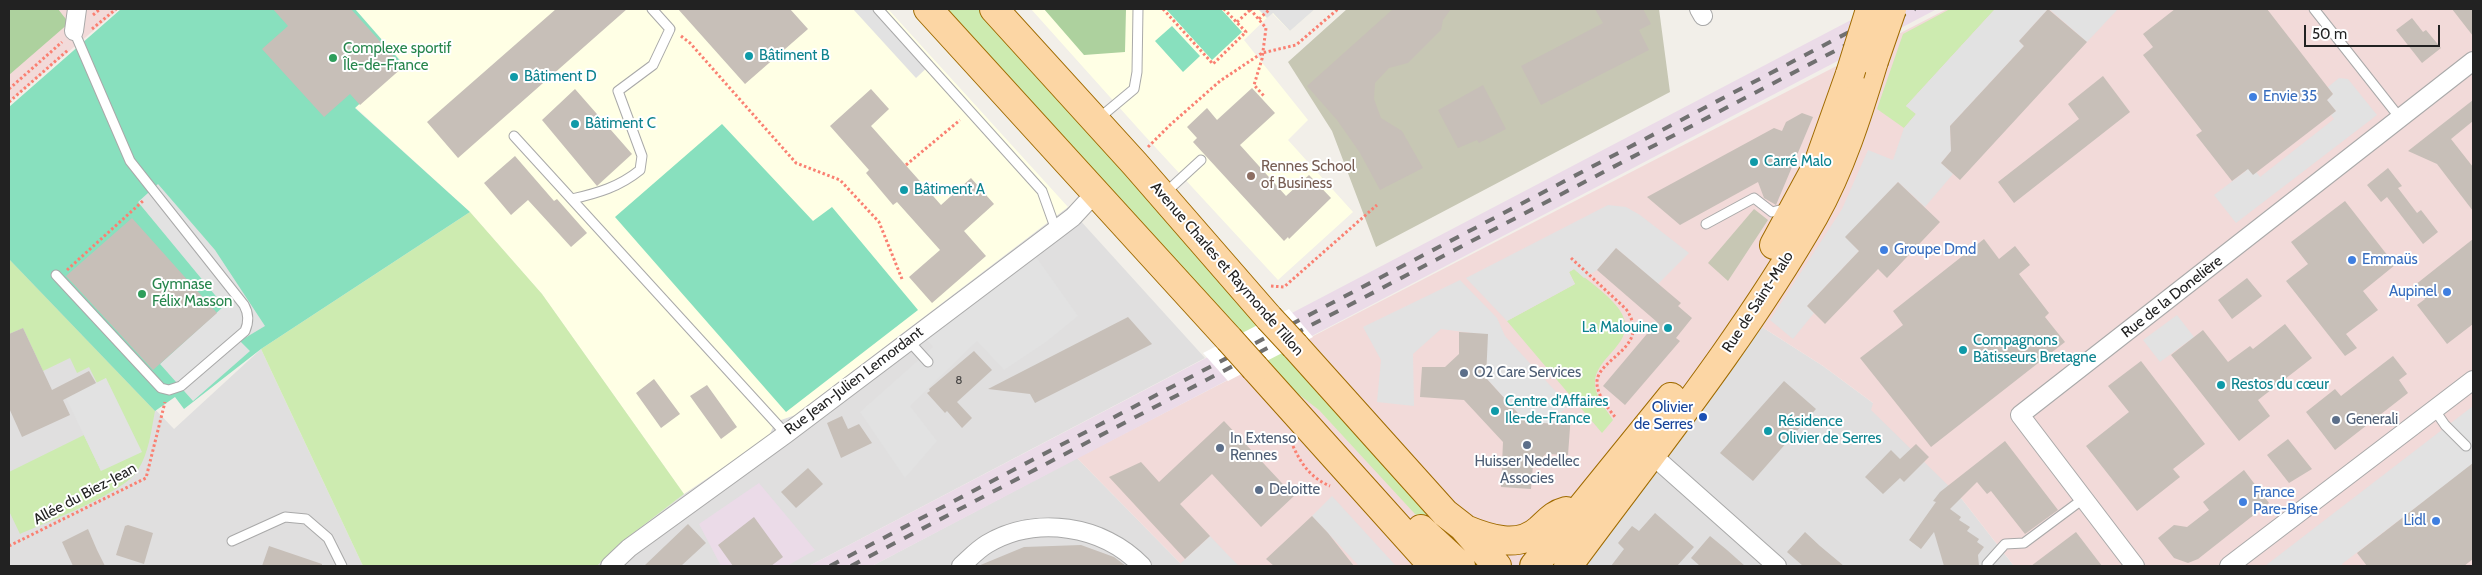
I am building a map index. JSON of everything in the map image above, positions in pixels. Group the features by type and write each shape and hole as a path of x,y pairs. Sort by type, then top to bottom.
{"main road":[{"path":"928,9 1096,192 1433,566"},
{"name":"Avenue Charles et Raymonde Tillon","path":"994,9 1135,164 1445,513 1463,528 1497,566"},
{"name":"Rue de Saint-Malo","path":"1568,566 1739,333 1772,266 1842,156 1874,61 1876,10"},
{"name":"Rue de Saint-Malo","path":"1806,211 1818,164 1850,74 1876,10"},
{"name":"Rue de Saint-Malo","path":"1534,566 1579,508 1683,382 1772,266"},
{"path":"1347,471 1407,516 1461,566"},
{"name":"Avenue Charles et Raymonde Tillon","path":"1463,528 1485,538 1500,541 1514,540 1539,531 1556,514 1579,508"}],"street":[{"path":"76,36 77,9"},
{"name":"Rue de la Donelière","path":"2135,566 2020,416 2473,61"},
{"name":"Rue Jean-Julien Lemordant","path":"610,566 629,548 786,434 913,336 1073,217 1096,192"},
{"path":"2229,566 2473,380"},
{"path":"1651,454 1778,566"},
{"path":"961,566 986,545 1000,538 1033,528 1049,527 1084,532 1099,537 1123,550 1142,566"}],"lane":[{"path":"572,199 604,192 626,181 640,170 642,156 618,91 653,65 670,29 652,9"},
{"path":"878,9 1042,191 1056,230"},
{"path":"1096,121 1134,89 1137,72 1138,9"},
{"path":"2314,9 2400,118"},
{"path":"57,276 155,384 169,390 181,386 245,331 248,318 244,305 130,161 76,36"},
{"path":"514,136 786,434"},
{"path":"1162,196 1201,160"},
{"path":"1706,224 1754,198 1772,212 1806,211"},
{"path":"913,336 928,362"},
{"path":"2434,410 2445,425 2466,446"},
{"path":"1987,564 2005,544 2024,543 2083,499"},
{"path":"232,541 285,517 306,519 328,538 342,566"}],"path":[{"path":"9,102 76,36 100,9"},
{"path":"9,88 76,36 116,9"},
{"path":"1163,9 1213,64 1246,32 1224,9"},
{"path":"1237,22 1250,9 1266,28 1259,72 1254,85 1264,96"},
{"path":"1259,19 1270,9"},
{"path":"1135,164 1170,124 1220,81 1262,53 1296,46 1338,9"},
{"path":"670,29 690,43 796,163 840,180 879,222 902,279"},
{"path":"906,165 970,112"},
{"path":"57,276 154,192"},
{"path":"1267,286 1284,287 1377,205"},
{"path":"1571,258 1626,309 1632,318 1633,333 1627,345 1599,374 1597,382 1600,392 1615,417"},
{"name":"Allée du Biez-Jean","path":"9,546 146,478 169,390"}],"shaded area":[{"path":"9,9 119,9 9,102"},
{"path":"355,9 888,9 1068,207 795,415 775,422 769,436 684,494 542,294 470,212 355,107 403,63"},
{"path":"853,9 885,9 933,62 916,78"},
{"name":"Rennes School of Business","path":"1031,9 1315,9 1290,31 1272,13 1244,40 1308,120 1288,140 1353,212 1278,280"},
{"path":"1258,9 1315,9 1290,31 1273,13 1267,18"},
{"path":"1347,9 1659,9 1670,92 1376,247 1332,131 1288,62"},
{"path":"1872,9 1937,9 872,566 809,566"},
{"path":"1947,9 2473,9 2473,566 2014,566 1961,498 1871,410 1873,403 1823,366 1762,327 1582,566 1183,566 1077,458"},
{"path":"1995,9 2048,9 2019,41 2024,46 1950,126 1951,151 1941,163 1953,174 1925,207 1898,182 1846,237 1859,251 1807,306 1814,313 1793,339 1770,320 1842,209 1868,150 1893,160 1904,128 1916,114 1906,106"},
{"path":"2049,9 2118,9 2087,42"},
{"path":"2339,78 2348,79 2377,115 2236,223 2214,195 2246,171 2243,167 2256,172 2260,177 2334,119 2331,115 2336,111 2327,100 2333,94 2328,87"},
{"path":"158,184 215,250 265,326 240,341 250,351 193,401 160,364 224,306 138,202"},
{"path":"1608,205 1626,207 1640,215 1689,253 1658,284 1616,248 1597,270 1584,278 1574,269 1569,272 1575,284 1507,321 1466,278"},
{"path":"1068,207 1205,358 809,566 597,566 619,544 684,494 769,436 775,422 795,415"},
{"path":"1754,209 1768,220 1728,281 1708,263"},
{"path":"1034,254 1078,316 1046,342 1004,370 977,341 910,406 937,441 905,478 860,412 933,347 926,339"},
{"path":"9,257 174,429 261,349 363,566 9,566"},
{"path":"1460,280 1497,318 1505,336 1569,406 1555,417 1555,424 1526,422 1486,378 1487,335 1441,329 1413,354 1414,406 1377,402 1381,360 1363,327"},
{"path":"2177,315 2194,337 2160,362 2143,340"},
{"path":"1762,327 1823,366 1873,403 1961,498 2014,566 1582,566"},
{"path":"106,378 142,452 101,471 66,398"},
{"path":"2473,406 2473,470 2470,466 2342,564 2343,566 2265,566"},
{"path":"1077,458 1183,566 872,566"},
{"path":"759,483 815,550 787,566 721,566 699,524"},
{"path":"1332,496 1396,566 1359,566 1312,516"},
{"path":"1210,536 1239,566 1182,566 1180,564"}],"green space":[{"path":"9,9 58,9 69,23 9,75"},
{"path":"121,9 355,9 403,64 355,108 470,212 261,349 184,409 175,397 155,411 9,259 9,107"},
{"path":"946,9 982,9 1482,566 1469,566 1427,527 1319,410 1271,373"},
{"path":"1044,9 1126,9 1125,52 1084,55"},
{"path":"1166,9 1221,9 1242,32 1212,60"},
{"path":"1950,9 1995,9 1906,106 1916,114 1904,128 1877,109 1903,34"},
{"path":"1172,26 1200,56 1183,72 1155,41"},
{"path":"722,124 813,221 832,207 918,310 786,412 615,217"},
{"path":"470,212 542,294 684,494 619,544 597,566 363,566 261,349"},
{"path":"9,259 155,411 145,456 138,470 130,479 84,506 20,534 9,511 9,472 84,435 101,471 106,378 97,383 89,367 77,373 70,358 43,371 23,328 9,334"},
{"path":"1574,269 1613,302 1622,314 1625,324 1624,333 1620,341 1602,364 1595,382 1598,397 1613,420 1602,433 1507,321 1575,284 1569,272"}],"pier":[{"path":"1289,309 1313,337 1228,381 1203,353"}],"building":[{"name":"Complexe sportif Île-de-France","path":"273,9 351,9 403,67 360,105 350,94 324,117 262,49 288,26"},
{"name":"Bâtiment D","path":"556,9 627,9 458,158 427,122"},
{"name":"Bâtiment B","path":"678,9 790,9 808,29 745,84"},
{"path":"1393,9 1451,9 1443,20 1441,30 1408,63 1389,68 1375,83 1374,99 1381,118 1402,131 1423,168 1380,190 1360,153 1337,120 1307,86"},
{"path":"1595,9 1643,9 1651,24 1639,30 1649,50 1541,105 1521,66 1603,23"},
{"path":"2048,9 2087,42 1960,180 1941,163 1951,151 1950,126 2024,46 2019,41"},
{"name":"Envie 35","path":"2175,9 2267,9 2333,94 2327,100 2336,111 2253,175 2248,169 2232,181 2196,135 2202,131 2143,55 2153,47 2143,34"},
{"path":"2452,9 2473,9 2473,36"},
{"path":"2412,18 2423,32 2426,30 2441,48 2422,63 2396,30"},
{"path":"2103,76 2130,112 2014,203 1998,182 2079,119 2068,104"},
{"path":"1483,85 1506,129 1479,143 1477,140 1458,148 1438,110"},
{"path":"1252,88 1275,113 1240,145 1286,196 1309,175 1331,198 1289,239 1288,237 1284,241 1193,142 1197,138 1187,127 1207,108 1217,120"},
{"name":"Bâtiment C","path":"575,89 632,154 597,186 542,120"},
{"name":"Bâtiment A","path":"871,89 889,109 871,126 941,205 971,178 994,204 964,231 986,256 932,303 909,277 940,250 897,202 893,205 866,173 869,170 830,126"},
{"path":"2473,100 2473,121 2451,139 2473,167 2473,211 2437,164 2408,151"},
{"name":"Carré Malo","path":"1802,113 1813,117 1776,205 1764,198 1758,182 1680,225 1647,197 1774,128 1782,131 1786,122"},
{"path":"515,156 554,201 557,199 587,233 571,247 528,200 511,215 484,183"},
{"path":"2388,168 2402,186 2398,188 2417,213 2421,210 2438,232 2423,244 2387,197 2381,202 2367,185"},
{"path":"1898,182 1940,222 1887,278 1878,269 1825,324 1807,306 1859,251 1845,237"},
{"name":"Emmaüs","path":"2345,201 2395,265 2363,291 2378,310 2346,334 2357,348 2345,356 2286,281 2308,264 2291,242"},
{"name":"Gymnase Félix Masson","path":"132,218 217,313 153,370 66,276"},
{"name":"Compagnons Bâtisseurs Bretagne","path":"1984,239 1999,259 2015,246 2030,265 2019,274 2049,313 2045,317 2065,342 1931,447 1860,358 1903,325 1893,311"},
{"name":"Aupinel","path":"2473,239 2473,324 2447,344 2417,305 2425,299 2415,285"},
{"name":"La Malouine","path":"1616,248 1681,303 1678,306 1692,318 1676,338 1680,341 1625,405 1603,386 1657,322 1597,270"},
{"path":"2247,278 2262,296 2232,319 2218,300"},
{"path":"1128,317 1152,344 1035,403 1030,394 988,389"},
{"path":"2285,324 2312,358 2258,400 2270,416 2239,441 2171,355 2203,330 2228,362 2250,346 2253,349"},
{"path":"23,328 52,390 89,371 96,383 63,400 70,415 22,437 9,408 9,334"},
{"name":"Centre d'Affaires Ile-de-France","path":"1459,332 1488,334 1486,378 1526,422 1559,424 1571,414 1568,455 1546,454 1533,465 1531,489 1501,487 1503,442 1464,400 1420,397 1422,367 1445,367 1459,354"},
{"path":"974,351 992,370 957,402 972,418 962,428 927,393 930,391 929,389"},
{"path":"2393,356 2407,374 2399,380 2408,393 2335,450 2306,412 2335,389 2341,396"},
{"path":"2141,361 2205,444 2173,469 2180,477 2137,511 2086,446 2129,412 2108,386"},
{"path":"654,379 680,414 661,428 636,393"},
{"name":"Résidence Olivier de Serres","path":"1784,381 1816,409 1753,481 1720,453"},
{"path":"707,385 737,427 721,439 690,396"},
{"path":"842,416 848,429 859,424 872,443 841,458 827,423"},
{"path":"1224,421 1294,496 1261,527 1212,474 1180,504 1210,536 1185,559 1109,477 1141,462 1159,482"},
{"path":"2288,439 2312,469 2289,483 2267,455"},
{"path":"2005,441 2058,510 2025,534 1991,491 1987,494 1977,482 1950,509 1961,517 1959,520 1970,527 1967,531 1979,539 1977,542 1984,547 1978,555 1979,566 1944,566 1934,532 1921,549 1909,540 1936,502 1933,501 1940,492"},
{"path":"1916,444 1929,457 1904,482 1900,478 1883,494 1865,477 1891,450 1900,459"},
{"name":"Lidl","path":"2473,463 2473,559 2464,566 2367,566 2357,553"},
{"path":"808,468 823,484 796,508 781,492"},
{"path":"2244,470 2269,503 2198,559 2188,563 2174,558 2158,538 2174,525 2187,527 2209,510 2203,502"},
{"path":"1655,513 1694,547 1677,566 1611,566 1624,549 1618,543 1632,526 1639,531"},
{"path":"1312,516 1354,566 1274,566 1266,559"},
{"path":"754,517 783,557 771,566 733,566 718,545"},
{"path":"688,524 706,543 681,566 644,566"},
{"path":"128,525 153,533 144,564 116,555 125,526"},
{"path":"88,529 105,566 73,566 62,542"},
{"path":"1805,532 1844,566 1803,566 1787,552"},
{"path":"2076,532 2102,566 2031,566"},
{"path":"1710,536 1745,566 1700,566 1691,558"},
{"path":"1081,545 1114,557 1126,566 978,566 1024,547"},
{"path":"269,546 322,564 322,566 262,566"}],"railway":[{"path":"830,566 1893,9"},
{"path":"851,566 1915,9"}],"place":[{"name":"Bâtiment B","path":"749,56"},
{"name":"Complexe sportif Île-de-France","path":"333,58"},
{"name":"Bâtiment D","path":"514,77"},
{"name":"Envie 35","path":"2253,97"},
{"name":"Bâtiment C","path":"575,124"},
{"name":"Carré Malo","path":"1754,162"},
{"name":"Rennes School of Business","path":"1251,176"},
{"name":"Bâtiment A","path":"904,190"},
{"name":"Groupe Dmd","path":"1884,250"},
{"name":"Emmaüs","path":"2352,260"},
{"name":"Aupinel","path":"2447,292"},
{"name":"Gymnase Félix Masson","path":"142,294"},
{"name":"La Malouine","path":"1668,328"},
{"name":"Compagnons Bâtisseurs Bretagne","path":"1963,350"},
{"name":"O2 Care Services","path":"1464,373"},
{"name":"Restos du cœur","path":"2221,385"},
{"name":"Centre d'Affaires Ile-de-France","path":"1495,411"},
{"name":"Olivier de Serres","path":"1703,417"},
{"name":"Generali","path":"2336,420"},
{"name":"Résidence Olivier de Serres","path":"1768,431"},
{"name":"Huisser Nedellec Associes","path":"1527,445"},
{"name":"In Extenso Rennes","path":"1220,448"},
{"name":"Deloitte","path":"1259,490"},
{"name":"France Pare-Brise","path":"2243,502"},
{"name":"Lidl","path":"2436,521"}]}
